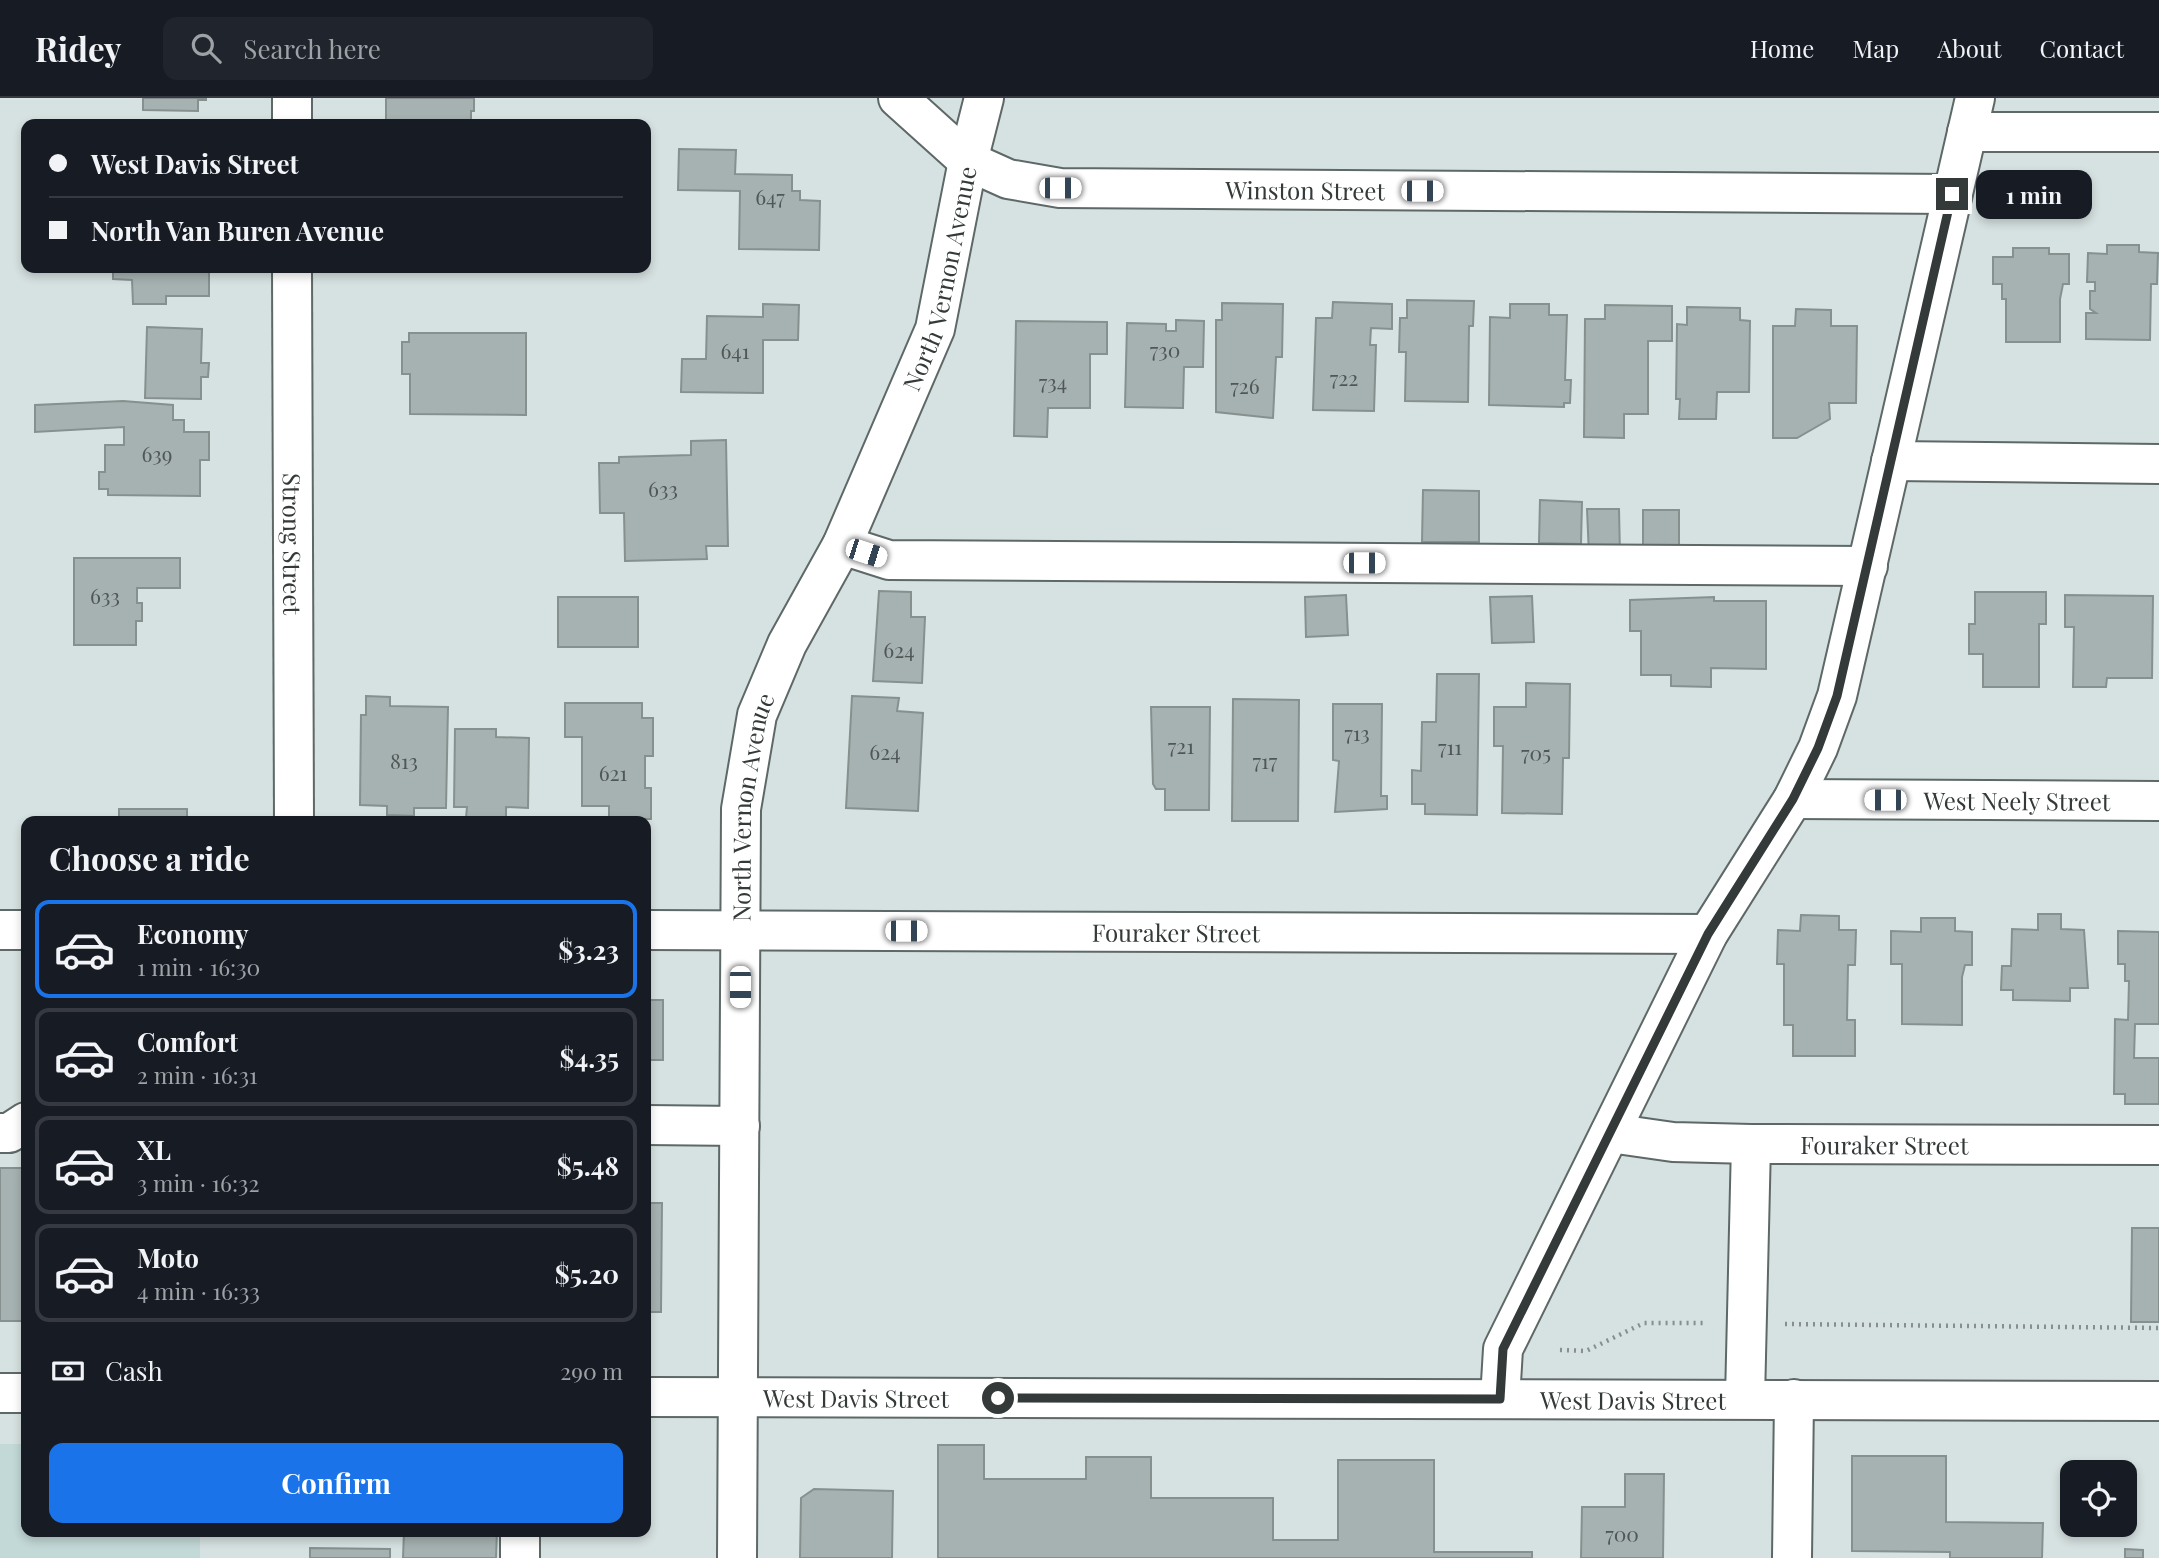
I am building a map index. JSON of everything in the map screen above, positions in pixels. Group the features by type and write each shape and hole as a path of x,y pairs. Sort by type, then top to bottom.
{"street":[{"path":"292,98 292,119"},
{"name":"Winston Street","path":"898,98 968,161 1008,179 1060,188 1952,194"},
{"name":"North Vernon Avenue","path":"737,1558 741,809 757,715 787,644 842,545 935,329 968,161 984,98"},
{"path":"1500,1399 1503,1349 1708,934 1793,799 1818,748 1837,696 1971,115 2159,132"},
{"name":"Strong Street","path":"292,273 294,816"},
{"path":"1891,461 2159,464"},
{"path":"842,545 889,560 1868,566"},
{"name":"West Neely Street","path":"1793,799 2159,801"},
{"path":"0,930 21,930"},
{"name":"Fouraker Street","path":"651,930 1708,934"},
{"path":"0,1133 9,1133 21,1125"},
{"path":"651,1125 740,1126"},
{"name":"Fouraker Street","path":"1610,1133 1674,1142 1751,1144 2159,1145"},
{"path":"1745,1399 1751,1144"},
{"path":"0,1393 21,1393"},
{"name":"West Davis Street","path":"651,1397 2159,1401"},
{"path":"1792,1558 1794,1399"},
{"path":"520,1537 520,1558"}],"path":[{"path":"1560,1350 1586,1351 1644,1323 2159,1328"}],"shaded area":[{"path":"0,1444 21,1444 21,1537 200,1537 200,1558 0,1558"}],"building":[{"path":"143,98 206,100 198,100 198,111 143,110"},
{"path":"386,98 474,98 471,119 386,119"},
{"path":"679,149 736,150 735,174 792,175 792,191 800,191 800,200 820,201 819,250 739,249 740,191 678,190"},
{"path":"2107,245 2139,245 2139,252 2158,253 2157,284 2151,284 2150,340 2086,339 2086,313 2096,313 2090,309 2090,291 2095,291 2095,282 2087,282 2088,253 2107,254"},
{"path":"2013,248 2049,248 2049,254 2069,254 2069,284 2063,284 2060,299 2060,342 2006,342 2006,299 2002,299 2002,284 1993,284 1993,257 2013,257"},
{"path":"113,273 209,273 209,296 166,296 166,304 133,304 132,280 113,279"},
{"path":"1407,300 1474,301 1473,326 1469,326 1468,402 1405,401 1406,352 1399,352 1400,318 1407,318"},
{"path":"1333,302 1392,304 1392,329 1371,328 1370,345 1376,345 1374,411 1313,410 1316,318 1332,318"},
{"path":"1222,303 1283,304 1282,357 1276,357 1273,418 1216,412 1216,320 1222,320"},
{"path":"763,304 799,305 798,340 763,340 763,393 681,392 682,359 706,359 707,316 763,317"},
{"path":"1510,304 1549,304 1549,315 1567,315 1565,380 1571,380 1570,403 1564,403 1564,407 1489,405 1490,317 1510,318"},
{"path":"1605,305 1672,306 1672,341 1648,341 1648,414 1624,414 1624,438 1584,437 1585,319 1605,319"},
{"path":"1687,307 1740,308 1740,320 1750,321 1749,392 1717,392 1716,419 1679,419 1680,399 1676,399 1677,324 1687,325"},
{"path":"1796,309 1831,310 1831,326 1857,326 1856,403 1829,403 1830,419 1797,438 1773,438 1773,326 1795,326"},
{"path":"1176,320 1204,321 1203,367 1184,367 1183,408 1125,407 1127,323 1166,324 1166,331 1176,331"},
{"path":"1016,321 1107,322 1107,354 1090,354 1090,408 1048,408 1047,437 1014,436"},
{"path":"147,327 202,329 201,363 209,363 208,377 201,377 201,399 145,398"},
{"path":"409,333 526,333 526,415 410,414 410,374 402,374 402,342 409,342"},
{"path":"123,401 173,405 173,420 184,420 184,432 209,432 209,460 200,460 200,496 108,495 108,489 99,489 99,472 105,472 105,445 124,445 124,427 35,432 35,405"},
{"path":"726,440 728,546 706,546 707,559 625,561 624,513 600,513 599,463 619,463 619,457 691,455 691,441"},
{"path":"1423,490 1479,491 1479,542 1422,542"},
{"path":"1540,500 1582,502 1581,544 1539,543"},
{"path":"1587,509 1619,509 1620,555 1589,555"},
{"path":"1643,510 1679,510 1679,552 1643,552"},
{"path":"74,558 180,558 180,588 137,588 137,603 142,603 142,621 136,621 136,645 74,645"},
{"path":"879,591 911,592 911,617 925,617 922,683 873,681"},
{"path":"1975,592 2046,592 2046,624 2039,624 2039,687 1983,687 1983,654 1969,654 1969,624 1975,624"},
{"path":"1346,595 1348,635 1306,637 1305,597"},
{"path":"2065,595 2153,596 2152,678 2107,678 2106,687 2073,687 2074,627 2065,627"},
{"path":"1532,596 1534,642 1492,643 1490,597"},
{"path":"558,597 638,597 638,647 558,647"},
{"path":"1714,597 1714,601 1766,601 1766,669 1711,668 1711,687 1671,686 1671,675 1641,675 1641,631 1630,631 1630,600"},
{"path":"1437,674 1479,674 1477,815 1425,814 1425,804 1412,804 1412,770 1421,771 1422,722 1436,722"},
{"path":"1526,683 1570,684 1569,758 1563,758 1562,814 1502,813 1503,746 1494,746 1494,707 1526,707"},
{"path":"366,696 390,697 390,706 448,707 446,808 414,808 414,816 387,815 387,806 360,805 361,715 366,715"},
{"path":"852,696 899,698 897,711 923,713 918,811 846,808"},
{"path":"1233,699 1299,700 1298,821 1232,821"},
{"path":"565,703 642,703 642,718 653,718 653,756 645,756 645,788 651,788 651,816 609,816 609,806 582,806 582,737 565,737"},
{"path":"1333,704 1382,704 1381,796 1387,796 1387,809 1335,812 1339,761 1333,760"},
{"path":"1151,707 1210,707 1209,810 1165,810 1165,789 1156,789 1153,784"},
{"path":"455,729 496,729 496,737 529,738 528,808 506,807 506,816 466,816 467,807 454,807"},
{"path":"119,809 187,809 187,816 119,816"},
{"path":"2038,914 2061,914 2061,929 2084,930 2088,988 2070,988 2070,1001 2013,1000 2013,990 2001,990 2002,966 2011,966 2012,929 2038,930"},
{"path":"1801,915 1839,916 1839,930 1856,930 1855,965 1848,965 1847,1020 1855,1020 1855,1056 1793,1056 1793,1025 1784,1025 1784,964 1777,964 1778,930 1800,931"},
{"path":"1921,918 1955,918 1955,931 1972,932 1972,965 1965,965 1962,977 1962,1025 1902,1024 1902,964 1891,964 1891,931 1921,932"},
{"path":"2118,931 2159,932 2159,1024 2135,1024 2134,1058 2159,1058 2159,1104 2125,1104 2125,1094 2114,1094 2115,1019 2128,1020 2129,981 2125,981 2125,964 2118,964"},
{"path":"651,1000 663,1000 663,1060 651,1060"},
{"path":"0,1168 21,1168 21,1321 0,1321"},
{"path":"651,1203 662,1203 661,1312 651,1312"},
{"path":"2132,1228 2159,1228 2159,1322 2131,1322"},
{"path":"938,1445 984,1445 984,1479 1086,1479 1086,1457 1151,1457 1151,1498 1273,1498 1273,1540 1338,1540 1338,1460 1434,1460 1434,1552 1532,1552 1532,1558 938,1558"},
{"path":"1852,1456 1946,1456 1946,1522 2043,1523 2042,1558 1950,1558 1950,1552 1852,1551"},
{"path":"1625,1474 1664,1474 1663,1558 1581,1558 1582,1507 1625,1507"},
{"path":"814,1489 893,1491 892,1558 800,1558 801,1498"},
{"path":"404,1537 497,1537 496,1558 403,1558"},
{"path":"310,1548 390,1549 390,1558 310,1558"},
{"path":"2125,1549 2143,1550 2143,1558 2125,1558"}],"route":[{"path":"998,1398 1500,1399 1503,1349 1708,934 1793,799 1818,748 1837,696 1952,194"}]}
